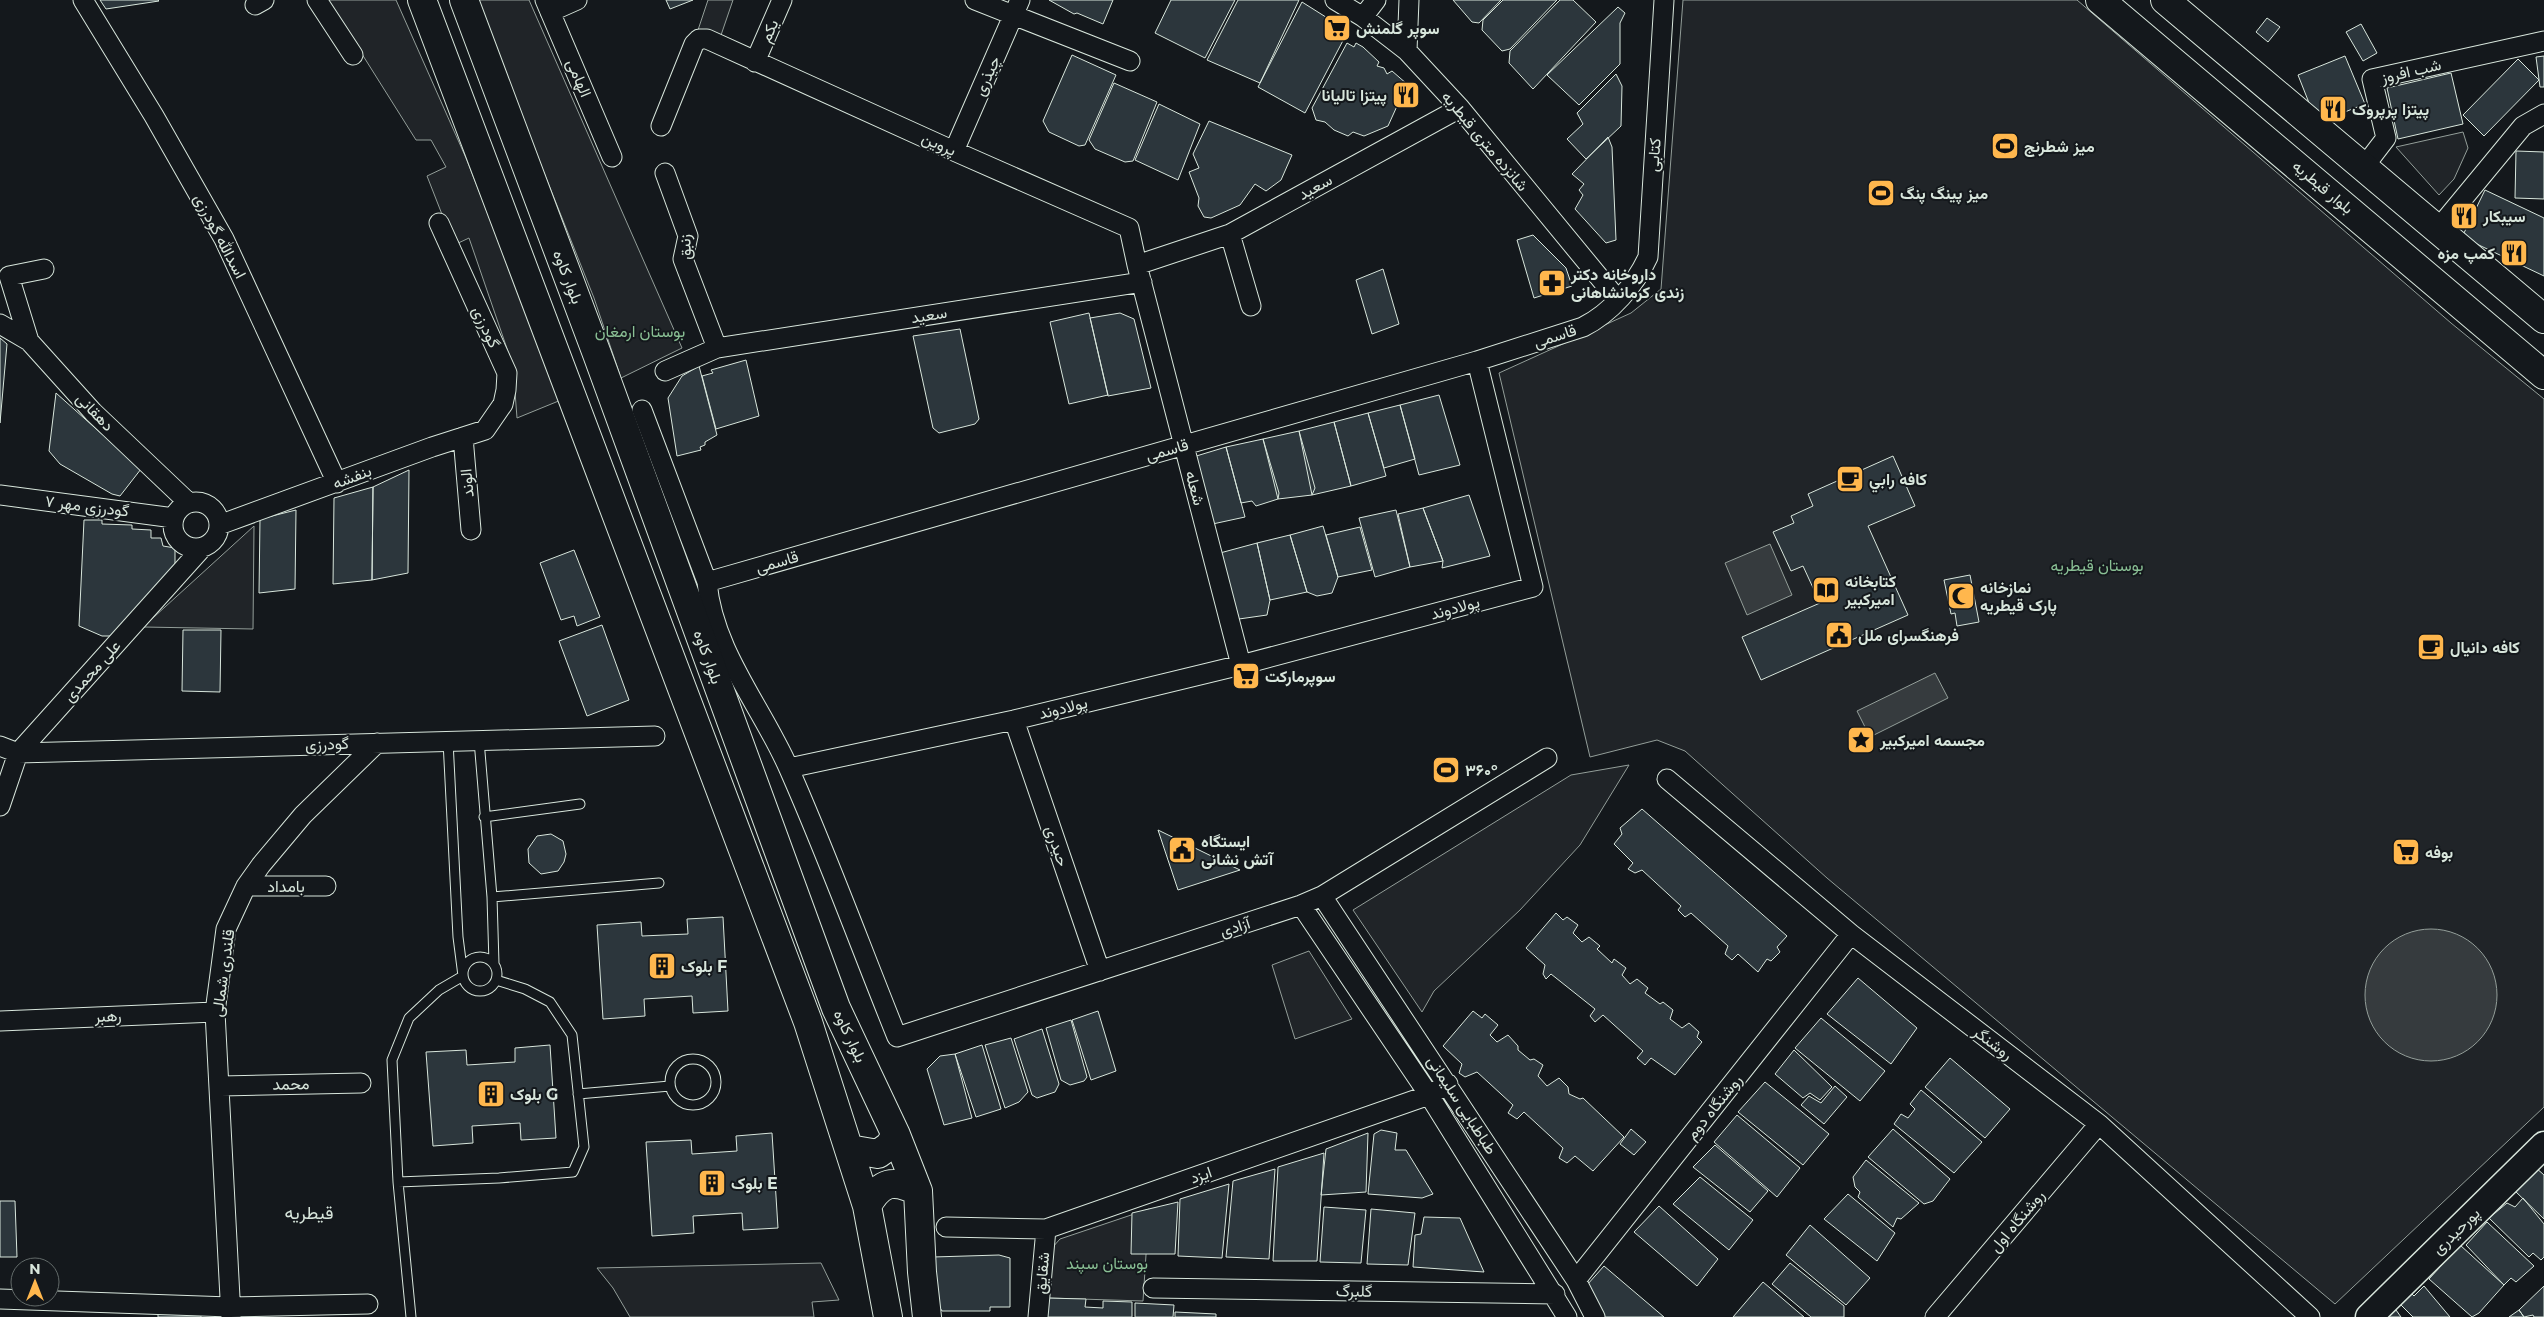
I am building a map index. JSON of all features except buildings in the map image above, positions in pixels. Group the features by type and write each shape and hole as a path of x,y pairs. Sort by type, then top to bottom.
{"main road":[{"name":"بلوار کاوه","path":"422,0 808,1022 867,1206 888,1317"},
{"name":"بلوار کاوه","path":"464,0 604,373 836,1008 896,1135 918,1191 922,1272 927,1317"},
{"name":"بلوار قیطریه","path":"2100,0 2544,375"},
{"path":"2164,0 2544,319"},
{"path":"849,1149 878,1154 889,1146 896,1135"},
{"name":"پورحیدری","path":"2369,1317 2544,1145"},
{"path":"867,1206 875,1192 887,1184 902,1184 918,1191"}],"street":[{"name":"اسدالله گودرزی","path":"83,0 154,116 224,239 337,483"},
{"path":"317,0 353,55"},
{"path":"548,6 578,0"},
{"name":"یکم","path":"756,62 782,0"},
{"path":"975,0 1017,8 1130,61"},
{"name":"شانزده متری قیطریه","path":"1335,0 1363,17 1407,51 1460,108 1618,300"},
{"path":"1363,17 1376,0"},
{"path":"1407,51 1409,0"},
{"name":"کتابی","path":"1618,300 1642,270 1648,258 1664,0"},
{"name":"الهامی","path":"548,6 612,157"},
{"name":"چیذری","path":"954,151 1017,8"},
{"name":"پروین","path":"661,126 694,44 699,39 707,39 1130,228 1139,273"},
{"name":"شب افروز","path":"2363,168 2386,138 2372,80 2544,41"},
{"name":"سعید","path":"665,371 717,348 1139,273 1230,234 1460,108"},
{"path":"2437,230 2523,126 2544,114"},
{"name":"زنبق","path":"665,173 688,236 682,259 717,348"},
{"name":"گودرزی","path":"439,223 507,373 506,390 502,404 485,430"},
{"path":"1230,234 1251,306"},
{"path":"29,341 9,276 44,269"},
{"name":"شعله","path":"1139,273 1241,665"},
{"name":"قاسمی","path":"707,582 1477,361 1583,327 1595,321 1618,300"},
{"name":"دهقانی","path":"0,324 29,341 93,412 189,503"},
{"name":"پولادوند","path":"789,768 1014,720 1241,665 1533,587 1477,361"},
{"path":"642,410 707,582 709,604 742,684 758,707 789,768"},
{"name":"بنفشه","path":"219,525 485,430"},
{"name":"الوند","path":"463,437 471,530"},
{"name":"گودرزی مهر ۷","path":"0,495 174,518"},
{"path":"196,502 210,507 215,512 219,525 216,536 204,547 196,548 182,544 174,532 174,518 178,511 189,503 196,502"},
{"name":"علی محمدی","path":"0,806 18,752 204,547"},
{"name":"حیدری","path":"1014,720 1100,971"},
{"name":"گودرزی","path":"0,746 18,752 655,736"},
{"name":"قلندری شمالی","path":"230,1312 216,1012 226,929 246,886 261,865 303,815 377,743"},
{"name":"آزادی","path":"789,768 897,1037 1300,905 1322,896 1546,758"},
{"name":"روشنگر","path":"1667,779 1852,934 2099,1124 2310,1317"},
{"name":"بامداد","path":"246,886 326,886"},
{"name":"طباطبایی سلیمانی","path":"1322,896 1576,1280 1595,1317"},
{"name":"طباطبایی سلیمانی","path":"1300,905 1429,1095 1555,1294 1567,1317"},
{"name":"روشنگاه دوم","path":"1576,1280 1852,934"},
{"name":"رهبر","path":"0,1021 216,1012"},
{"name":"محمد","path":"220,1086 361,1083"},
{"name":"ایزد","path":"946,1227 1046,1229 1429,1095 1448,1084"},
{"name":"روشنگاه اول","path":"1935,1317 2099,1124"},
{"name":"شقایق","path":"1038,1317 1046,1229"},
{"name":"گلبرگ","path":"1153,1288 1555,1294"},
{"path":"0,1299 230,1312 368,1304"}],"lane":[{"path":"448,741 458,937 463,976 467,986 477,991 489,989 496,980 497,974 494,964 492,897 479,740"},
{"path":"484,817 580,804"},
{"path":"492,897 659,883"},
{"path":"463,976 464,966 473,958 484,957 494,964"},
{"path":"411,1317 398,1182 392,1060 409,1018 438,990 463,976"},
{"path":"398,1182 499,1178 573,1172 584,1147 572,1035 550,1002 526,989 496,980"},
{"path":"689,1059 697,1059 710,1066 717,1080 716,1087 708,1100 694,1106 680,1101 674,1096 670,1086 671,1073 676,1066 689,1059"},
{"path":"578,1094 670,1086"}],"green space":[{"path":"328,0 396,0 466,158 561,400 517,418 513,366 469,238 454,245 427,176 446,167 431,140 416,140"},
{"name":"بوستان ارمغان","path":"475,0 529,0 682,348 621,378 594,298"},
{"path":"708,0 733,0 719,41 697,33"},
{"name":"بوستان قیطریه","path":"1683,0 2077,0 2451,323 2544,399 2544,1107 2335,1304 1827,878 1685,751 1657,740 1590,757 1499,373 1631,313 1661,289"},
{"path":"2463,132 2468,148 2454,179 2439,195 2396,147"},
{"path":"254,526 253,629 143,627"},
{"path":"1629,765 1580,845 1520,910 1434,991 1422,1012 1353,910 1571,775"},
{"path":"1309,951 1352,1019 1295,1039 1272,965"},
{"name":"بوستان سپند","path":"1149,1209 1143,1301 1049,1298 1051,1249 1060,1239"},
{"path":"821,1263 839,1300 812,1302 814,1317 630,1317 613,1288 597,1268"}],"shaded area":[{"path":"1770,544 1792,595 1747,615 1725,563"},
{"path":"1935,673 1948,698 1870,737 1857,711"},
{"path":"2431,929 2444,930 2456,934 2478,948 2492,970 2496,982 2496,1008 2492,1020 2478,1042 2456,1056 2444,1060 2431,1061 2418,1060 2406,1056 2384,1042 2370,1020 2366,1008 2365,995 2366,982 2370,970 2384,948 2406,934 2418,930"}],"place":[{"name":"سوپر گلمنش","path":"1337,28"},
{"name":"پیتزا تالیانا","path":"1406,95"},
{"name":"پیتزا پرپروک","path":"2333,109"},
{"name":"میز شطرنج","path":"2005,146"},
{"name":"میز پینگ پنگ","path":"1881,193"},
{"name":"سیبکار","path":"2464,216"},
{"name":"کمپ مزه","path":"2514,253"},
{"name":"داروخانه دکتر زندی کرمانشاهانی","path":"1552,283"},
{"name":"كافه رابي","path":"1850,479"},
{"name":"کتابخانه امیرکبیر","path":"1826,590"},
{"name":"نمازخانه پارک قیطریه","path":"1961,596"},
{"name":"فرهنگسرای ملل","path":"1839,635"},
{"name":"کافه دانیال","path":"2431,647"},
{"name":"سوپرمارکت","path":"1246,676"},
{"name":"مجسمه امیرکبیر","path":"1861,740"},
{"name":"۳۶۰°","path":"1446,770"},
{"name":"ایستگاه آتش نشانی","path":"1182,850"},
{"name":"بوفه","path":"2406,852"},
{"name":"بلوک F","path":"662,966"},
{"name":"بلوک G","path":"491,1094"},
{"name":"بلوک E","path":"712,1183"}],"district":[{"name":"قیطریه","path":"309,1213"}]}
